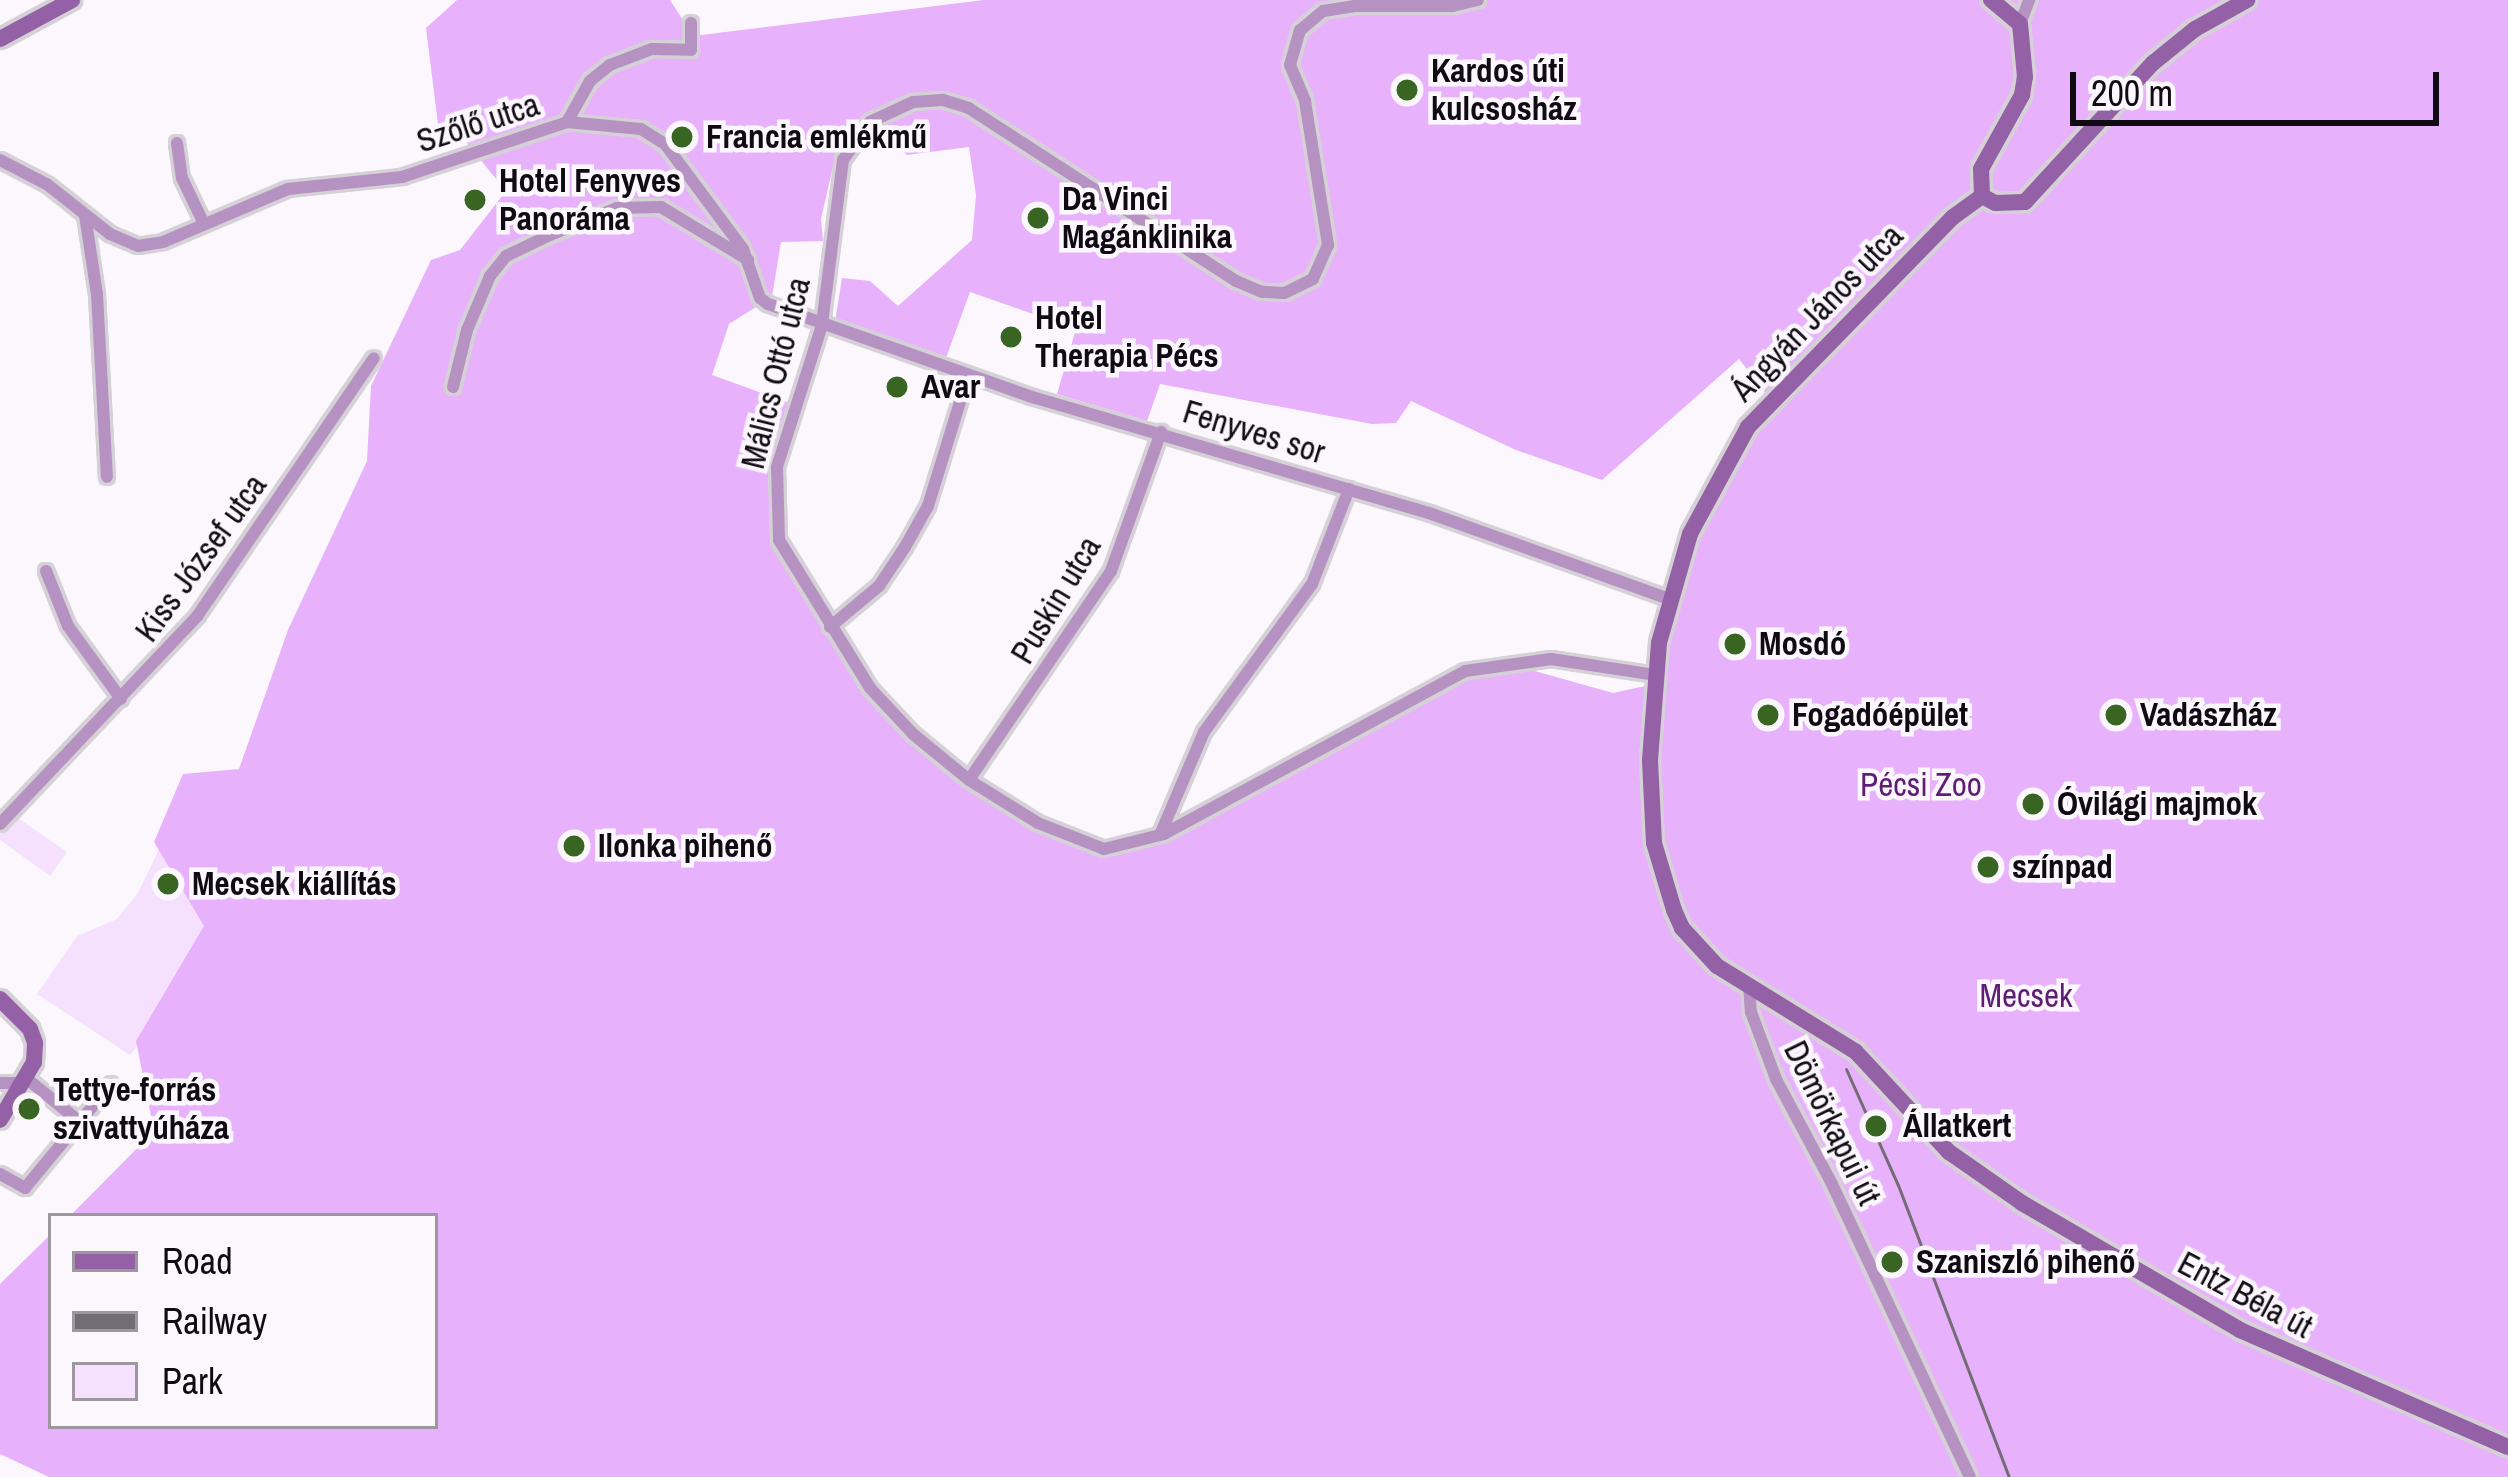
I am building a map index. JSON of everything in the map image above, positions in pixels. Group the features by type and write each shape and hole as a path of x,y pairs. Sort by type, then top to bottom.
{"street":[{"path":"0,38 72,0"},
{"name":"Málics Ottó utca","path":"1478,0 1323,11 1300,30 1290,65 1305,101 1328,245 1321,270 1296,290 1274,294 1250,288 969,108 928,100 894,108 870,122 843,160 821,325 777,467 774,500 779,540 870,688 935,754 1038,823 1104,849 1160,836 1465,671 1551,659 1655,675"},
{"path":"1991,0 2020,24"},
{"path":"2030,0 2020,24 2022,95 1981,170 1982,196 1995,203 2025,202 2153,63 2195,29 2247,0"},
{"path":"567,122 590,81 610,65 652,49 691,50 691,23"},
{"name":"Szőlő utca","path":"0,160 48,185 138,246 288,189 402,177 567,122 612,123 653,134 723,237"},
{"path":"178,143 182,178 204,224"},
{"name":"Ángyán János utca","path":"1749,986 1718,966 1682,928 1665,885 1650,792 1655,675 1669,599 1690,534 1748,428 1900,270 1982,196"},
{"path":"453,387 467,330 490,276 506,256 617,208 640,206 674,212 723,237 749,261 760,298 821,325"},
{"path":"85,214 97,294 107,477"},
{"name":"Fenyves sor","path":"821,325 968,376 1348,489 1669,599"},
{"name":"Kiss József utca","path":"0,824 198,615 374,358"},
{"path":"830,627 879,586 928,506 968,376"},
{"name":"Puskin utca","path":"969,780 1111,571 1162,432"},
{"path":"1160,836 1204,732 1312,584 1348,489"},
{"path":"46,571 68,626 121,699"},
{"name":"Entz Béla út","path":"1749,986 1856,1052 1949,1152 2021,1203 2240,1330 2508,1447"},
{"name":"Dömörkapui út","path":"1749,986 1751,1012 1776,1079 1832,1184 1970,1477"},
{"path":"0,1120 24,1080 35,1043 30,1029 1,1000"},
{"path":"0,1083 24,1080 80,1122"},
{"path":"0,1174 26,1188 111,1084"}],"green space":[{"name":"Mecsek","path":"457,0 670,0 693,36 984,0 2508,0 2508,1477 49,1477 0,1454 0,1284 48,1237 48,1429 438,1429 438,1213 73,1213 154,1131 136,1041 204,926 154,842 183,774 239,769 288,630 367,461 371,386 431,260 460,250 506,191 465,141 440,140 426,28","holes":["863,115 907,155 969,147 976,195 972,240 898,306 870,281 842,278 835,322 946,358 970,292 1076,329 1057,394 1147,421 1160,384 1372,424 1396,423 1411,401 1516,450 1602,480 1739,359 1770,399 1748,427 1671,601 1659,683 1613,693 1503,662 1426,690 1164,834 1104,849 1037,826 903,721 830,627 779,539 777,468 798,406 712,375 729,324 772,297 781,242 823,241 821,219 838,145"]},
{"path":"193,779 320,785 197,973 130,1055 37,994 77,936 117,919 138,893"},
{"path":"18,818 67,852 50,876 0,840 0,830"}],"railway":[{"path":"1846,1069 1898,1185 2009,1477"}],"place":[{"name":"Kardos úti kulcsosház","path":"1407,90"},
{"name":"Francia emlékmű","path":"682,137"},
{"name":"Hotel Fenyves Panoráma","path":"475,200"},
{"name":"Da Vinci Magánklinika","path":"1038,218"},
{"name":"Hotel Therapia Pécs","path":"1011,337"},
{"name":"Avar","path":"897,387"},
{"name":"Mosdó","path":"1735,644"},
{"name":"Fogadóépület","path":"1768,715"},
{"name":"Vadászház","path":"2116,715"},
{"name":"Óvilági majmok","path":"2033,804"},
{"name":"Ilonka pihenő","path":"574,846"},
{"name":"színpad","path":"1988,867"},
{"name":"Mecsek kiállítás","path":"168,884"},
{"name":"Tettye-forrás szivattyúháza","path":"29,1109"},
{"name":"Állatkert","path":"1876,1126"},
{"name":"Szaniszló pihenő","path":"1892,1262"}],"park label":[{"name":"Pécsi Zoo","path":"1921,785"}]}
